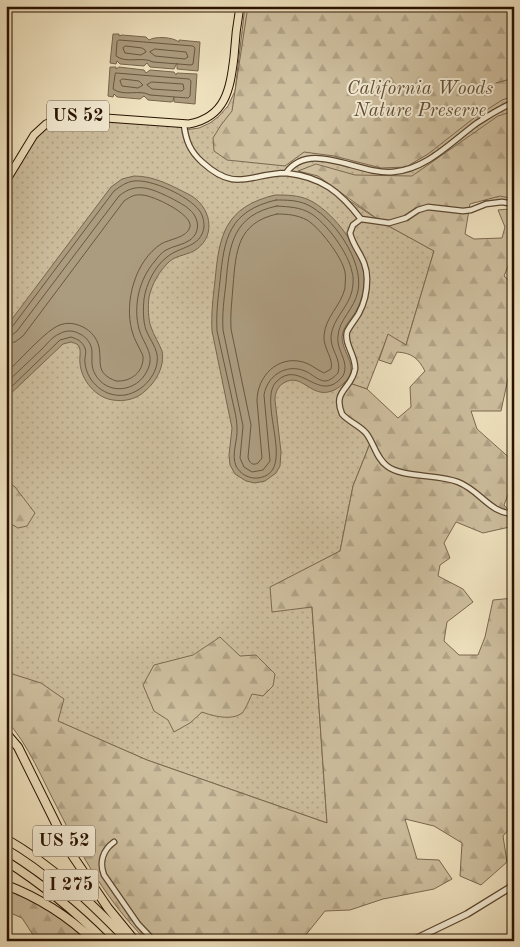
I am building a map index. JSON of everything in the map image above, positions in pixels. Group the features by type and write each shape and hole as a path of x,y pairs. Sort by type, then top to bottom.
{"highway":[{"name":"US 52","path":"6,733 18,747 70,852 108,908 135,941"},
{"name":"I 275","path":"6,839 38,858 60,875 128,941"},
{"name":"I 275","path":"6,861 54,894 105,941"},
{"path":"6,885 36,898 52,908 81,928 94,941"}],"main road":[{"name":"US 52","path":"6,181 34,135 46,124 57,119 78,116 184,125 195,123 208,117 219,108 226,98 231,84 240,6"}],"street":[{"path":"286,174 294,164 310,158 321,158 377,172 394,172 411,168 437,154 492,114 514,102"},
{"path":"60,106 88,109"},
{"path":"184,125 190,148 196,156 219,176 238,180 268,174 301,175 325,184 340,195 361,219 389,222 406,218 418,210 428,207 463,211 486,204 502,202 514,204"},
{"path":"361,219 353,225 350,233 365,265 367,289 363,305 350,326 347,335 348,346 354,358 355,369 350,383 339,396 342,414 367,434 378,455 387,466 403,472 436,476 455,481 477,492 496,510 514,514"},
{"path":"114,842 103,855 102,866 104,875 138,924 154,941"},
{"path":"411,941 467,914 514,885"}],"green space":[{"path":"245,6 514,6 514,203 329,187 383,223 434,251 406,345 388,335 367,389 349,383 357,425 371,441 353,486 340,551 270,588 312,607 327,823 147,760 57,721 6,694 6,181 34,135 64,117 184,125 185,130 199,128 210,123 228,106 235,91"},
{"name":"California Woods Nature Preserve","path":"248,6 514,6 514,96 502,100 474,118 428,154 406,167 381,168 334,156 304,152 285,166 227,160 214,151 213,138 232,111"},
{"path":"514,111 514,199 500,196 470,204 465,234 474,239 502,238 505,227 498,210 509,209 514,212 514,261 509,264 504,276 514,285 514,351 501,411 471,411 477,429 514,462 514,479 504,505 514,516 514,526 483,533 456,522 444,543 450,558 440,565 438,576 463,589 473,602 447,622 444,641 459,655 478,655 485,637 493,600 514,598 514,824 503,836 507,862 481,885 460,876 462,843 434,826 405,819 417,859 439,860 452,879 434,889 383,899 350,910 325,911 301,941 147,941 120,911 97,878 76,844 22,740 6,720 6,672 41,683 64,699 58,721 147,760 327,823 312,607 272,612 270,587 340,551 353,486 371,441 367,434 345,418 339,401 349,383 367,389 398,418 411,407 410,387 425,371 422,366 411,355 397,352 391,364 379,360 388,334 406,345 434,251 383,223 318,176 298,171 316,164 355,175 412,176 498,116"},
{"path":"6,480 15,487 35,513 27,526 18,528 6,521"},
{"path":"220,637 240,656 256,655 275,674 273,686 263,696 252,694 242,713 238,715 222,717 202,712 190,723 174,732 168,720 154,711 143,685 154,665 193,655"},
{"path":"6,885 21,891 94,941 37,941 22,918 6,911"}],"water":[{"path":"113,34 146,37 149,40 164,38 179,42 179,40 200,42 198,71 177,69 177,63 174,69 150,67 147,63 144,66 120,64 117,61 116,64 110,63"},
{"path":"110,67 144,70 146,73 150,70 174,72 176,75 177,73 197,74 195,104 174,102 174,97 171,102 148,100 144,96 140,99 117,97 114,94 113,97 108,96"},
{"path":"134,176 156,180 190,195 202,206 206,213 209,228 203,243 197,249 176,257 166,265 159,273 150,292 148,304 149,320 163,357 161,368 156,378 142,394 134,398 122,401 107,399 95,392 86,382 81,369 79,347 71,342 63,344 6,398 6,327 111,187 122,179"},
{"path":"275,195 305,198 326,211 342,228 355,248 364,270 364,283 359,304 342,337 351,366 349,377 339,387 327,392 320,392 293,380 280,386 275,400 281,452 280,466 276,473 265,481 255,483 246,481 235,474 230,465 229,455 232,428 212,331 212,306 219,250 228,225 235,215 245,207 258,200"}],"waterway":[{"path":"507,6 514,14"},
{"path":"496,83 514,78"}]}
